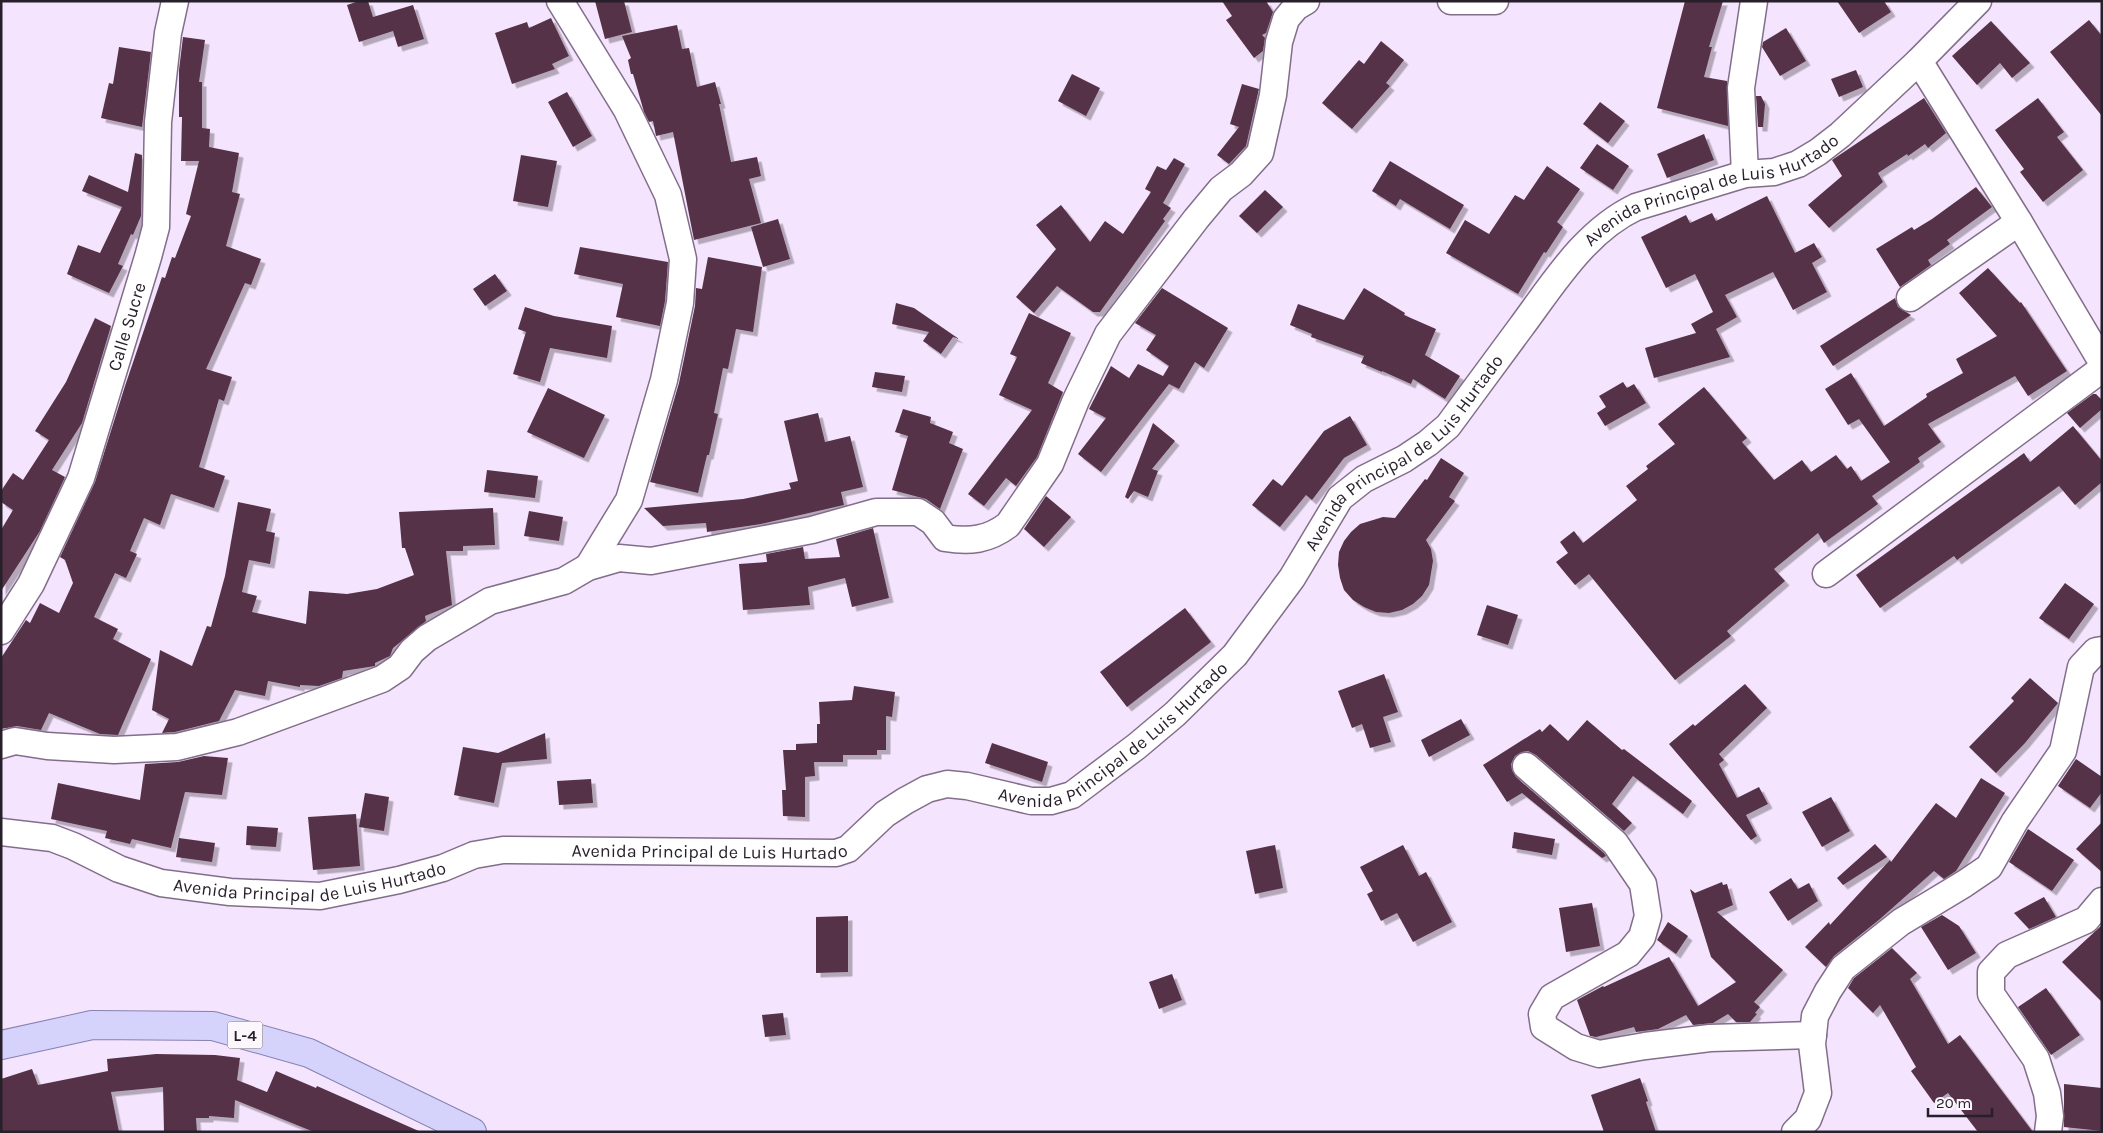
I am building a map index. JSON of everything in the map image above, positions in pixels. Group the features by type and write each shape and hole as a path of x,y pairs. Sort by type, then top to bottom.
{"main road":[{"name":"L-4","path":"1,1045 92,1025 213,1026 309,1053 472,1132"}],"street":[{"name":"Calle Sucre","path":"1,631 31,584 81,478 148,257 156,227 158,122 168,33 175,1"},
{"path":"560,1 627,110 668,195 683,259 680,304 664,380 629,500 588,567"},
{"path":"1,745 15,741 47,746 114,750 177,747 238,732 382,679 400,667 412,651 427,638 490,602 564,581 588,567 619,558 651,561 812,530 876,512 918,512 934,522 946,538 973,540 986,538 1008,525 1050,464 1076,400 1108,334 1221,189 1241,174 1260,153 1273,95 1279,42 1286,19 1296,7 1306,1"},
{"path":"1451,1 1495,1"},
{"path":"1745,174 1741,88 1754,1"},
{"name":"Avenida Principal de Luis Hurtado","path":"1,832 52,838 74,846 119,869 161,883 230,892 320,896 399,880 443,868 474,855 504,850 836,853 848,849 885,814 905,801 927,789 946,784 967,786 1031,801 1051,802 1072,795 1138,746 1175,714 1235,656 1292,578 1340,498 1364,479 1382,472 1404,459 1428,443 1448,426 1559,275 1589,241 1620,215 1636,207 1745,174 1774,172 1798,164 1818,152 1840,135 1919,61 1978,1"},
{"path":"1919,61 2019,222 2102,362"},
{"path":"1910,298 2019,222"},
{"path":"1826,574 2102,369"},
{"path":"1795,1132 1808,1119 1818,1093 1812,1044 1815,1016 1843,968 1901,922 1989,867 2015,821 2063,750 2081,667 2096,651 2102,650"},
{"path":"1526,766 1615,843 1643,884 1648,916 1642,937 1628,954 1552,997 1542,1014 1544,1028 1576,1047 1599,1054 1710,1038 1813,1035"},
{"path":"2048,1132 2050,1116 2047,1093 2036,1059 1991,994 1991,972 2007,955 2086,920 2102,901"}],"building":[{"path":"359,1 368,1 373,17 413,5 424,39 398,47 393,31 359,42 347,5"},
{"path":"595,1 624,1 632,32 605,39"},
{"path":"1222,1 1266,1 1273,12 1266,33 1262,35 1265,38 1263,51 1254,58 1226,20 1232,16"},
{"path":"1685,1 1723,1 1709,47 1712,47 1704,77 1727,81 1728,126 1657,108"},
{"path":"1837,1 1884,1 1891,12 1859,33"},
{"path":"551,18 569,56 552,64 555,69 512,84 495,33 527,22 529,28"},
{"path":"2089,20 2102,36 2102,116 2050,52"},
{"path":"1991,21 2030,63 2012,78 2000,63 1977,85 1952,56"},
{"path":"677,25 682,49 689,48 697,87 715,82 721,104 719,104 731,162 757,157 761,176 749,179 761,223 694,240 673,132 656,136 653,121 649,122 644,112 633,74 631,74 628,60 631,58 622,36"},
{"path":"1786,28 1806,61 1780,76 1762,47 1763,42"},
{"path":"183,37 205,40 199,82 202,82 202,128 210,129 209,147 239,153 232,192 240,194 226,246 261,259 251,285 245,283 206,369 232,377 224,401 219,399 199,467 225,476 214,508 171,494 160,525 144,518 130,551 137,554 126,578 115,573 94,617 118,629 113,639 151,659 118,735 100,734 49,713 41,730 17,726 1,729 1,658 26,620 30,623 40,603 59,613 73,583 65,560 60,557 95,482 162,277 165,278 172,257 175,258 191,216 186,214 199,161 181,161 182,117 179,117 179,70"},
{"path":"1381,41 1404,60 1386,83 1390,86 1352,129 1322,103 1359,60 1364,64"},
{"path":"119,47 151,52 142,127 101,118 109,83 113,84"},
{"path":"1856,70 1863,87 1839,97 1831,79"},
{"path":"1072,74 1100,88 1086,116 1058,101"},
{"path":"1242,84 1259,89 1246,146 1229,164 1217,155 1239,127 1230,124"},
{"path":"567,92 592,136 573,147 548,102"},
{"path":"1756,96 1761,96 1765,104 1763,127 1758,127"},
{"path":"1924,98 1946,133 1928,148 1925,144 1878,173 1883,182 1829,228 1808,205 1842,176 1832,160"},
{"path":"2038,98 2064,132 2057,137 2083,170 2043,202 2020,172 2024,169 1995,130"},
{"path":"1600,102 1625,121 1608,143 1583,124"},
{"path":"1704,134 1714,160 1667,178 1657,154"},
{"path":"1597,144 1629,166 1613,190 1580,168"},
{"path":"135,153 142,155 141,216 118,264 123,266 109,293 67,274 78,245 100,253 122,207 82,191 89,175 128,192"},
{"path":"521,155 557,161 548,207 513,201"},
{"path":"1174,158 1185,164 1163,203 1171,208 1163,219 1165,221 1100,312 1093,312 1057,286 1034,313 1016,297 1056,249 1036,225 1061,205 1090,242 1105,221 1123,234 1151,192 1145,189 1157,166 1166,170"},
{"path":"1390,161 1464,205 1450,229 1400,199 1396,206 1372,191"},
{"path":"1547,166 1580,189 1557,222 1563,227 1546,253 1544,252 1518,294 1446,253 1465,220 1489,234 1515,195 1524,200"},
{"path":"1976,187 1992,207 1947,240 1950,244 1928,260 1931,265 1900,287 1876,249 1912,227 1914,230 1932,219"},
{"path":"1265,190 1283,207 1257,233 1239,216"},
{"path":"1767,196 1795,253 1814,243 1822,257 1812,263 1827,292 1793,310 1773,272 1725,295 1737,317 1716,329 1730,357 1654,378 1645,348 1696,333 1691,324 1713,312 1695,274 1666,288 1641,237 1686,215 1690,223 1712,213 1716,221"},
{"path":"778,219 790,259 763,267 751,227"},
{"path":"580,247 668,262 665,301 660,326 616,317 623,284 574,274"},
{"path":"708,257 762,267 753,332 736,329 728,369 723,368 714,413 718,414 698,493 650,482 679,383 695,306 696,288 702,289"},
{"path":"1988,268 2021,302 2067,371 2028,396 2015,376 1928,424 1941,442 1918,458 1920,462 1872,496 1878,504 1824,543 1818,533 1774,569 1785,581 1727,631 1731,636 1675,680 1589,574 1575,585 1556,562 1568,553 1560,542 1574,531 1583,543 1637,500 1626,486 1648,469 1646,466 1675,444 1658,424 1704,387 1747,438 1742,442 1774,480 1802,460 1811,472 1836,455 1847,469 1851,466 1861,481 1890,462 1859,419 1848,425 1825,389 1851,373 1884,426 1927,397 1926,394 1963,373 1956,359 1997,336 1959,293"},
{"path":"495,274 507,291 485,306 473,289"},
{"path":"1162,288 1228,328 1204,368 1195,362 1179,389 1169,384 1101,472 1078,454 1106,418 1089,409 1111,366 1129,378 1138,364 1163,376 1169,366 1146,350 1156,335 1135,323"},
{"path":"1364,288 1405,313 1404,315 1436,329 1425,355 1460,376 1445,399 1413,379 1411,384 1361,363 1364,356 1311,337 1312,334 1290,325 1298,304 1344,320"},
{"path":"1895,298 1898,307 1911,315 1833,366 1820,346"},
{"path":"896,303 914,308 959,339 953,337 941,354 923,341 929,332 892,324"},
{"path":"525,307 554,316 612,326 607,358 550,348 540,382 513,374 526,332 518,329"},
{"path":"1029,313 1071,333 1048,383 1063,392 1037,457 1016,486 1006,478 984,506 968,494 1032,410 999,395 1017,357 1010,354"},
{"path":"95,318 111,326 82,423 52,470 65,477 40,531 1,591 1,530 13,510 1,502 1,491 13,473 23,480 49,440 35,431 66,382"},
{"path":"875,372 905,376 902,392 872,387"},
{"path":"1623,382 1627,388 1634,384 1646,403 1605,426 1597,413 1606,407 1599,396"},
{"path":"548,388 605,415 584,458 527,432"},
{"path":"2093,394 2096,394 2102,400 2102,409 2080,428 2067,413"},
{"path":"903,409 931,417 930,423 953,432 949,443 963,449 940,509 926,499 892,490 908,436 895,432"},
{"path":"818,413 825,442 850,436 863,487 841,492 844,505 761,524 707,532 706,523 663,526 644,508 743,499 791,489 789,483 798,481 784,421"},
{"path":"1350,416 1367,445 1344,458 1312,500 1306,495 1280,527 1252,505 1273,479 1282,486 1324,431"},
{"path":"1153,423 1175,441 1152,469 1158,471 1148,497 1134,491 1128,499 1125,497"},
{"path":"2073,426 2102,461 2102,482 2075,505 2059,486 1957,560 1954,556 1880,608 1856,575 2024,453 2030,462"},
{"path":"1441,458 1464,473 1449,497 1455,501 1426,540 1431,549 1433,561 1429,585 1422,596 1402,610 1389,613 1376,612 1364,607 1353,600 1344,590 1340,578 1339,552 1344,541 1360,524 1383,517 1395,518 1425,479 1427,480"},
{"path":"487,470 538,476 535,498 484,492"},
{"path":"1046,496 1071,517 1044,547 1024,529"},
{"path":"238,502 271,509 266,531 275,533 270,564 249,560 242,592 257,596 252,612 306,624 309,591 347,594 377,589 414,575 405,548 402,548 399,512 493,508 495,545 463,546 463,551 446,551 452,605 425,616 426,621 393,648 390,656 375,663 375,666 343,671 342,678 319,686 300,685 300,687 268,681 265,696 235,690 219,721 175,732 162,733 169,719 152,710 160,650 192,666 207,626 211,627 225,576"},
{"path":"529,511 563,517 559,541 524,536"},
{"path":"873,528 889,598 852,607 845,578 808,587 810,605 743,610 739,564 767,562 766,554 803,547 805,559 840,557 836,539"},
{"path":"2065,583 2094,604 2069,639 2039,618"},
{"path":"1487,605 1518,615 1508,645 1477,635"},
{"path":"1185,608 1211,642 1127,707 1100,672"},
{"path":"1384,674 1398,712 1383,717 1391,742 1370,748 1362,724 1352,728 1338,691"},
{"path":"2030,678 2058,703 2025,743 1996,773 1969,747 2014,701 2011,698"},
{"path":"1745,684 1767,708 1719,754 1724,760 1719,764 1737,798 1759,787 1768,804 1746,815 1757,836 1751,840 1669,744 1693,724 1695,726"},
{"path":"854,686 895,692 892,717 886,716 886,750 877,750 877,755 843,755 843,762 814,762 815,776 805,777 805,817 783,816 782,790 786,790 783,750 796,750 796,744 817,743 817,724 820,724 819,702 852,700"},
{"path":"1461,719 1470,735 1429,757 1421,740"},
{"path":"1587,720 1622,750 1624,749 1692,801 1683,814 1633,776 1612,804 1632,823 1624,831 1536,755 1528,751 1515,756 1511,764 1516,777 1604,853 1606,856 1602,858 1522,793 1507,802 1483,765 1540,729 1542,732 1550,724 1568,741"},
{"path":"545,733 547,759 502,763 494,803 454,795 463,747 498,753"},
{"path":"992,743 1048,762 1042,782 985,763"},
{"path":"204,756 228,758 222,795 185,792 171,848 132,839 130,844 105,838 107,831 51,819 58,783 140,800 145,764 178,762"},
{"path":"2076,759 2102,777 2102,792 2090,808 2058,786"},
{"path":"1981,778 2005,793 1956,871 1944,879 1934,871 1880,919 1834,956 1826,967 1805,947 1829,922 1830,925 1890,860 1891,862 1936,803 1956,818"},
{"path":"591,779 593,803 559,805 557,781"},
{"path":"365,793 389,797 384,831 359,827"},
{"path":"1831,797 1850,831 1822,847 1802,812"},
{"path":"356,814 360,866 313,870 308,817"},
{"path":"2102,822 2102,872 2076,849"},
{"path":"247,826 278,828 276,847 246,845"},
{"path":"2028,829 2074,860 2052,891 2009,862"},
{"path":"1514,832 1555,839 1552,855 1512,848"},
{"path":"179,838 215,843 212,862 176,857"},
{"path":"1875,844 1887,857 1843,885 1837,878"},
{"path":"1275,845 1283,888 1255,894 1246,851"},
{"path":"1403,845 1419,876 1426,872 1452,922 1413,942 1397,913 1381,921 1367,894 1373,891 1360,867"},
{"path":"1791,878 1798,889 1809,883 1818,901 1788,921 1769,892"},
{"path":"1722,882 1723,885 1727,884 1733,905 1717,912 1783,970 1754,1002 1760,1007 1755,1013 1757,1014 1750,1022 1736,1022 1728,1014 1713,1023 1693,1025 1686,1015 1658,1029 1636,1032 1634,1027 1596,1037 1590,1036 1577,1000 1603,986 1669,957 1698,1006 1736,982 1711,957 1690,889 1695,893"},
{"path":"2044,897 2056,917 2029,929 2014,913"},
{"path":"1592,903 1600,946 1566,952 1559,908"},
{"path":"1942,915 1959,926 1976,953 1948,970 1921,927"},
{"path":"848,916 848,972 816,973 816,917"},
{"path":"1668,922 1688,936 1676,954 1657,940"},
{"path":"2102,925 2102,1002 2062,962"},
{"path":"1892,948 1917,973 1910,979 1948,1044 1960,1035 2033,1132 1978,1132 1948,1093 1934,1103 1911,1071 1916,1067 1880,1005 1873,1013 1848,988 1854,978"},
{"path":"1172,974 1182,1000 1159,1009 1149,982"},
{"path":"2046,988 2080,1035 2051,1055 2018,1007"},
{"path":"783,1013 786,1035 765,1037 762,1015"},
{"path":"156,1054 215,1055 240,1058 237,1080 267,1092 276,1071 316,1088 317,1086 421,1132 314,1132 235,1100 234,1118 209,1116 209,1118 196,1118 197,1132 164,1132 163,1087 111,1092 119,1132 1,1132 1,1079 32,1069 38,1085 108,1071 107,1059"},
{"path":"1640,1078 1656,1132 1604,1132 1591,1095"},
{"path":"2064,1084 2102,1088 2102,1131 2064,1127"}]}
